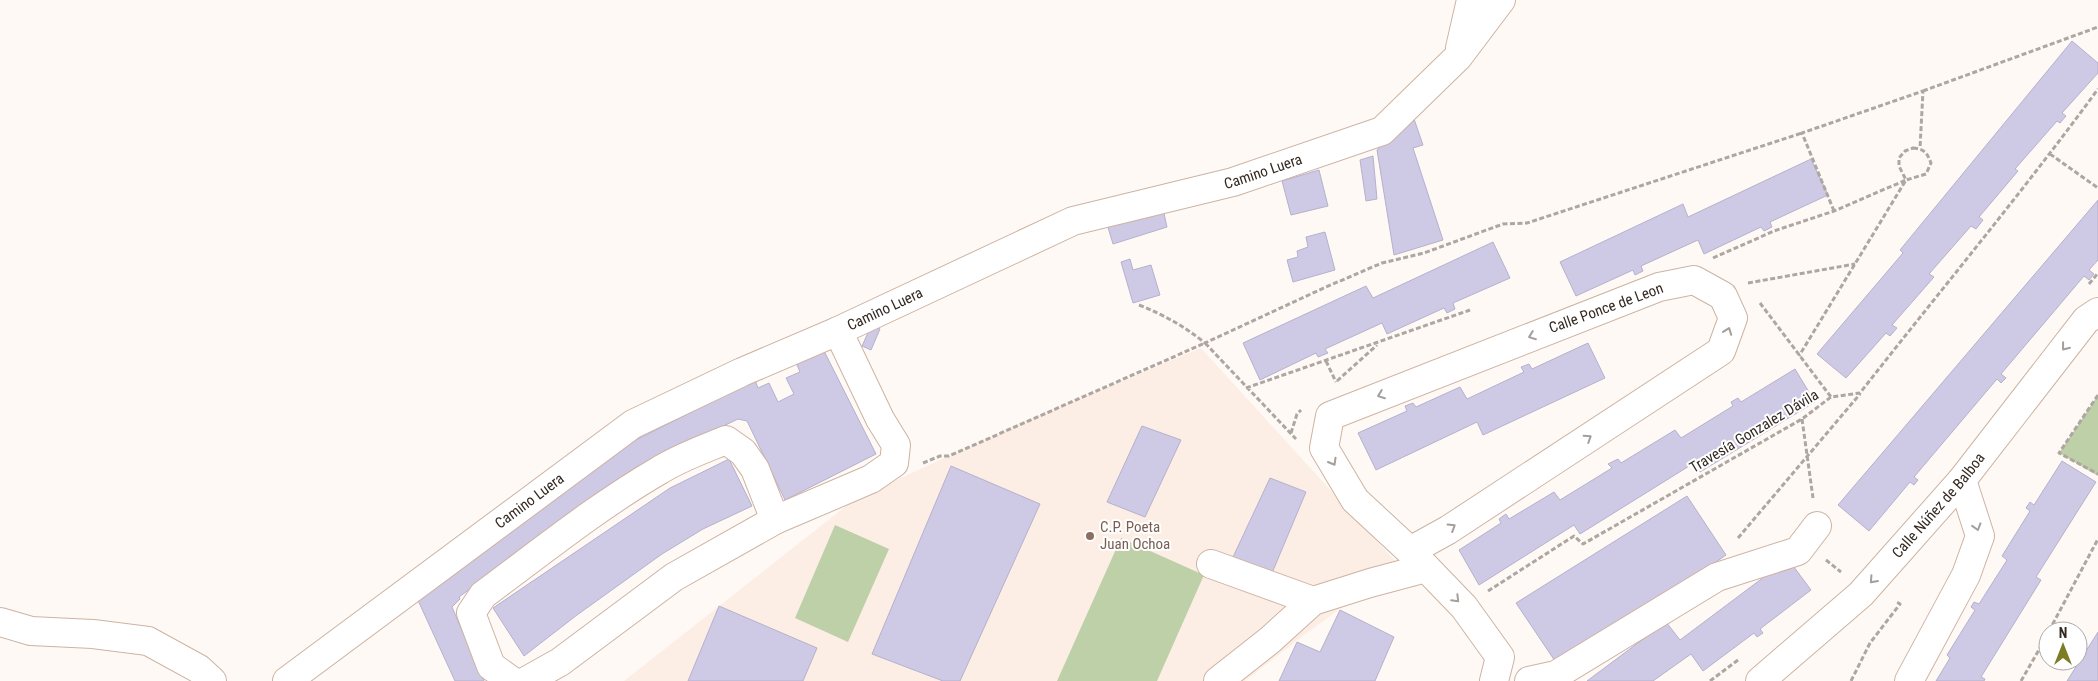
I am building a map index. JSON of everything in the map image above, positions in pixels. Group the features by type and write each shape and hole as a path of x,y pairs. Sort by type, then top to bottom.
{"street":[{"path":"1458,57 1470,0"},
{"name":"Camino Luera","path":"287,681 633,424 742,372 838,331 1072,221 1233,182 1382,131 1458,57 1501,0"},
{"path":"1218,681 1270,640 1313,601 1370,583 1418,560 1448,530 1721,352 1733,318 1723,296 1694,280"},
{"name":"Calle Ponce de Leon","path":"1494,681 1500,657 1464,606 1355,500 1324,448 1330,416 1659,287 1694,280"},
{"name":"Calle Núñez de Balboa","path":"1760,681 1868,586 1962,480 2086,320 2098,312"},
{"path":"526,681 560,662 674,577 774,520 871,480 894,463 896,446 880,420 838,331"},
{"path":"510,681 492,666 471,612 483,594 597,510 661,469 726,440 743,452 755,470 774,520"},
{"path":"1908,681 1966,575 1980,536 1962,480"},
{"path":"1529,681 1556,674 1717,576 1798,552 1817,526"},
{"path":"1211,564 1313,601"},
{"path":"0,622 31,631 93,634 148,641 199,669 212,681"}],"path":[{"path":"914,467 940,456 949,456 1205,344 1382,263 1424,253 1502,224 1527,223 1802,133 2098,27"},
{"path":"1747,537 1738,538 1860,394 2006,206 2050,154 2098,89"},
{"path":"1920,148 1923,91"},
{"path":"1802,133 1834,211"},
{"path":"1694,280 1705,261 1774,231 1834,211 1906,180 1926,174 1931,163 1926,152 1920,148 1905,151 1899,158 1899,166 1906,180"},
{"path":"2050,154 2098,188"},
{"path":"1799,356 1906,180"},
{"path":"1752,292 1746,283 1856,263"},
{"path":"1758,300 1831,398"},
{"path":"1139,305 1164,315 1186,327 1205,344 1291,433 1301,446"},
{"path":"1246,388 1470,310"},
{"name":"Travesía Gonzalez Dávila","path":"1464,606 1574,536 1583,544 1802,419 1831,398 1860,394"},
{"path":"2098,395 2059,453 2098,474"},
{"path":"1802,419 1817,526"},
{"path":"2055,621 2098,539"},
{"path":"1851,681 1870,642 1900,604 1868,586"},
{"path":"2021,681 2038,651"}],"shaded area":[{"name":"C.P. Poeta Juan Ochoa","path":"1201,348 1406,573 1355,598 1245,681 624,681 855,499 1023,422"}],"green space":[{"path":"2098,395 2098,476 2059,453"},
{"path":"835,525 889,549 848,642 795,618"},
{"path":"1121,538 1204,575 1157,681 1057,681"}],"building":[{"path":"2072,41 2098,63 2098,73 2062,113 2066,116 2060,123 2057,121 2015,169 2018,171 1979,217 1983,220 1976,229 1971,226 1929,274 1934,277 1892,325 1897,328 1890,336 1886,333 1846,378 1817,354 1903,253 1900,250"},
{"path":"1413,116 1423,145 1413,148 1443,240 1394,255 1377,150"},
{"path":"1373,156 1377,199 1366,201 1360,160"},
{"path":"1811,159 1828,195 1770,222 1772,227 1764,231 1761,227 1704,254 1698,240 1641,266 1643,271 1635,275 1633,270 1576,296 1560,262 1683,204 1688,217"},
{"path":"1319,170 1328,206 1291,215 1282,181"},
{"path":"2098,200 2098,260 2089,270 2094,274 2089,280 2084,276 2001,374 2006,378 2001,383 1997,379 1914,477 1918,480 1914,485 1910,482 1869,531 1838,505"},
{"path":"1163,209 1167,227 1113,244 1107,224"},
{"path":"1325,232 1335,270 1293,282 1287,260 1298,257 1297,251 1308,247 1306,237"},
{"path":"1493,242 1510,278 1453,303 1455,309 1447,313 1444,308 1387,334 1382,323 1325,349 1328,353 1318,357 1316,353 1260,380 1243,343 1366,286 1373,298"},
{"path":"1130,259 1133,270 1151,265 1160,295 1133,303 1121,262"},
{"path":"872,324 880,329 871,350 862,346"},
{"path":"1588,343 1605,378 1483,435 1477,422 1376,470 1358,433 1407,411 1405,406 1413,403 1416,407 1460,387 1467,399 1524,372 1521,367 1529,364 1532,369"},
{"path":"822,347 876,454 785,500 747,421 738,419 656,458 625,476 459,597 460,599 452,607 484,681 455,681 416,596 618,449 755,380 758,388 769,383 778,402 794,394 786,378 800,372 795,360"},
{"path":"1795,369 1815,402 1700,472 1694,463 1580,534 1574,525 1479,585 1459,550 1501,523 1499,519 1506,514 1509,519 1554,492 1560,500 1612,468 1608,464 1618,459 1621,463 1675,430 1681,438 1733,406 1731,402 1738,398 1741,402"},
{"path":"1142,426 1181,440 1145,517 1107,502"},
{"path":"729,459 752,506 703,529 662,554 524,656 493,608 670,488"},
{"path":"2062,461 2096,482 2036,577 2041,580 1981,677 1985,679 1984,681 1936,681 1950,658 1947,655 1975,610 1971,607 1974,602 1979,604 2007,560 2002,556 2030,511 2026,508 2030,502 2034,505"},
{"path":"951,466 1040,504 960,681 943,681 872,654"},
{"path":"1270,478 1306,492 1272,573 1233,557"},
{"path":"1687,496 1726,555 1561,670 1516,603"},
{"path":"1788,559 1811,590 1760,629 1763,633 1757,637 1754,633 1703,671 1691,654 1653,681 1587,681 1666,622 1680,640"},
{"path":"719,606 817,648 803,681 688,681"},
{"path":"1340,610 1394,637 1375,681 1279,681 1297,642 1320,652"},
{"path":"2098,632 2098,681 2067,681 2073,671 2088,671 2088,648"}],"place":[{"name":"C.P. Poeta Juan Ochoa","path":"1090,536"}]}
